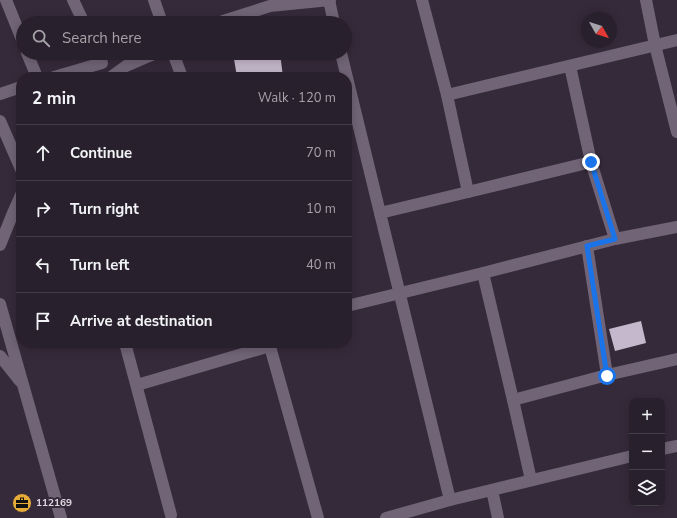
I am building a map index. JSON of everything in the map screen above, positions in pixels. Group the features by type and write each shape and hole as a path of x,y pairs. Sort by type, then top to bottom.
{"street":[{"path":"6,0 16,25"},
{"path":"73,0 81,16"},
{"path":"154,0 160,16"},
{"path":"240,16 270,6 330,0 333,16"},
{"path":"422,0 447,95 468,192"},
{"path":"646,0 655,45 677,132"},
{"path":"447,95 677,40"},
{"path":"30,60 35,72"},
{"path":"66,72 94,60"},
{"path":"106,60 126,66"},
{"path":"118,72 126,66 140,60"},
{"path":"176,60 180,72"},
{"path":"343,60 346,72"},
{"path":"570,66 591,162 615,239"},
{"path":"0,94 16,89"},
{"path":"352,98 450,500"},
{"path":"0,121 16,158"},
{"path":"380,214 591,162"},
{"path":"0,246 16,206"},
{"path":"352,305 615,239 677,226"},
{"path":"587,246 607,376"},
{"path":"484,273 531,480"},
{"path":"0,304 61,518"},
{"path":"126,348 171,515"},
{"path":"137,385 259,348"},
{"path":"270,348 318,518"},
{"path":"0,356 23,385"},
{"path":"513,400 677,359"},
{"path":"665,448 677,446"},
{"path":"386,518 450,500 629,457"},
{"path":"492,490 498,518"}],"building":[{"path":"234,60 281,60 282,72 236,72"},
{"path":"641,321 646,343 615,351 609,329"}],"place":[{"name":"112169","path":"22,503"}],"route":[{"path":"591,162 615,239 587,246 607,376"}]}
